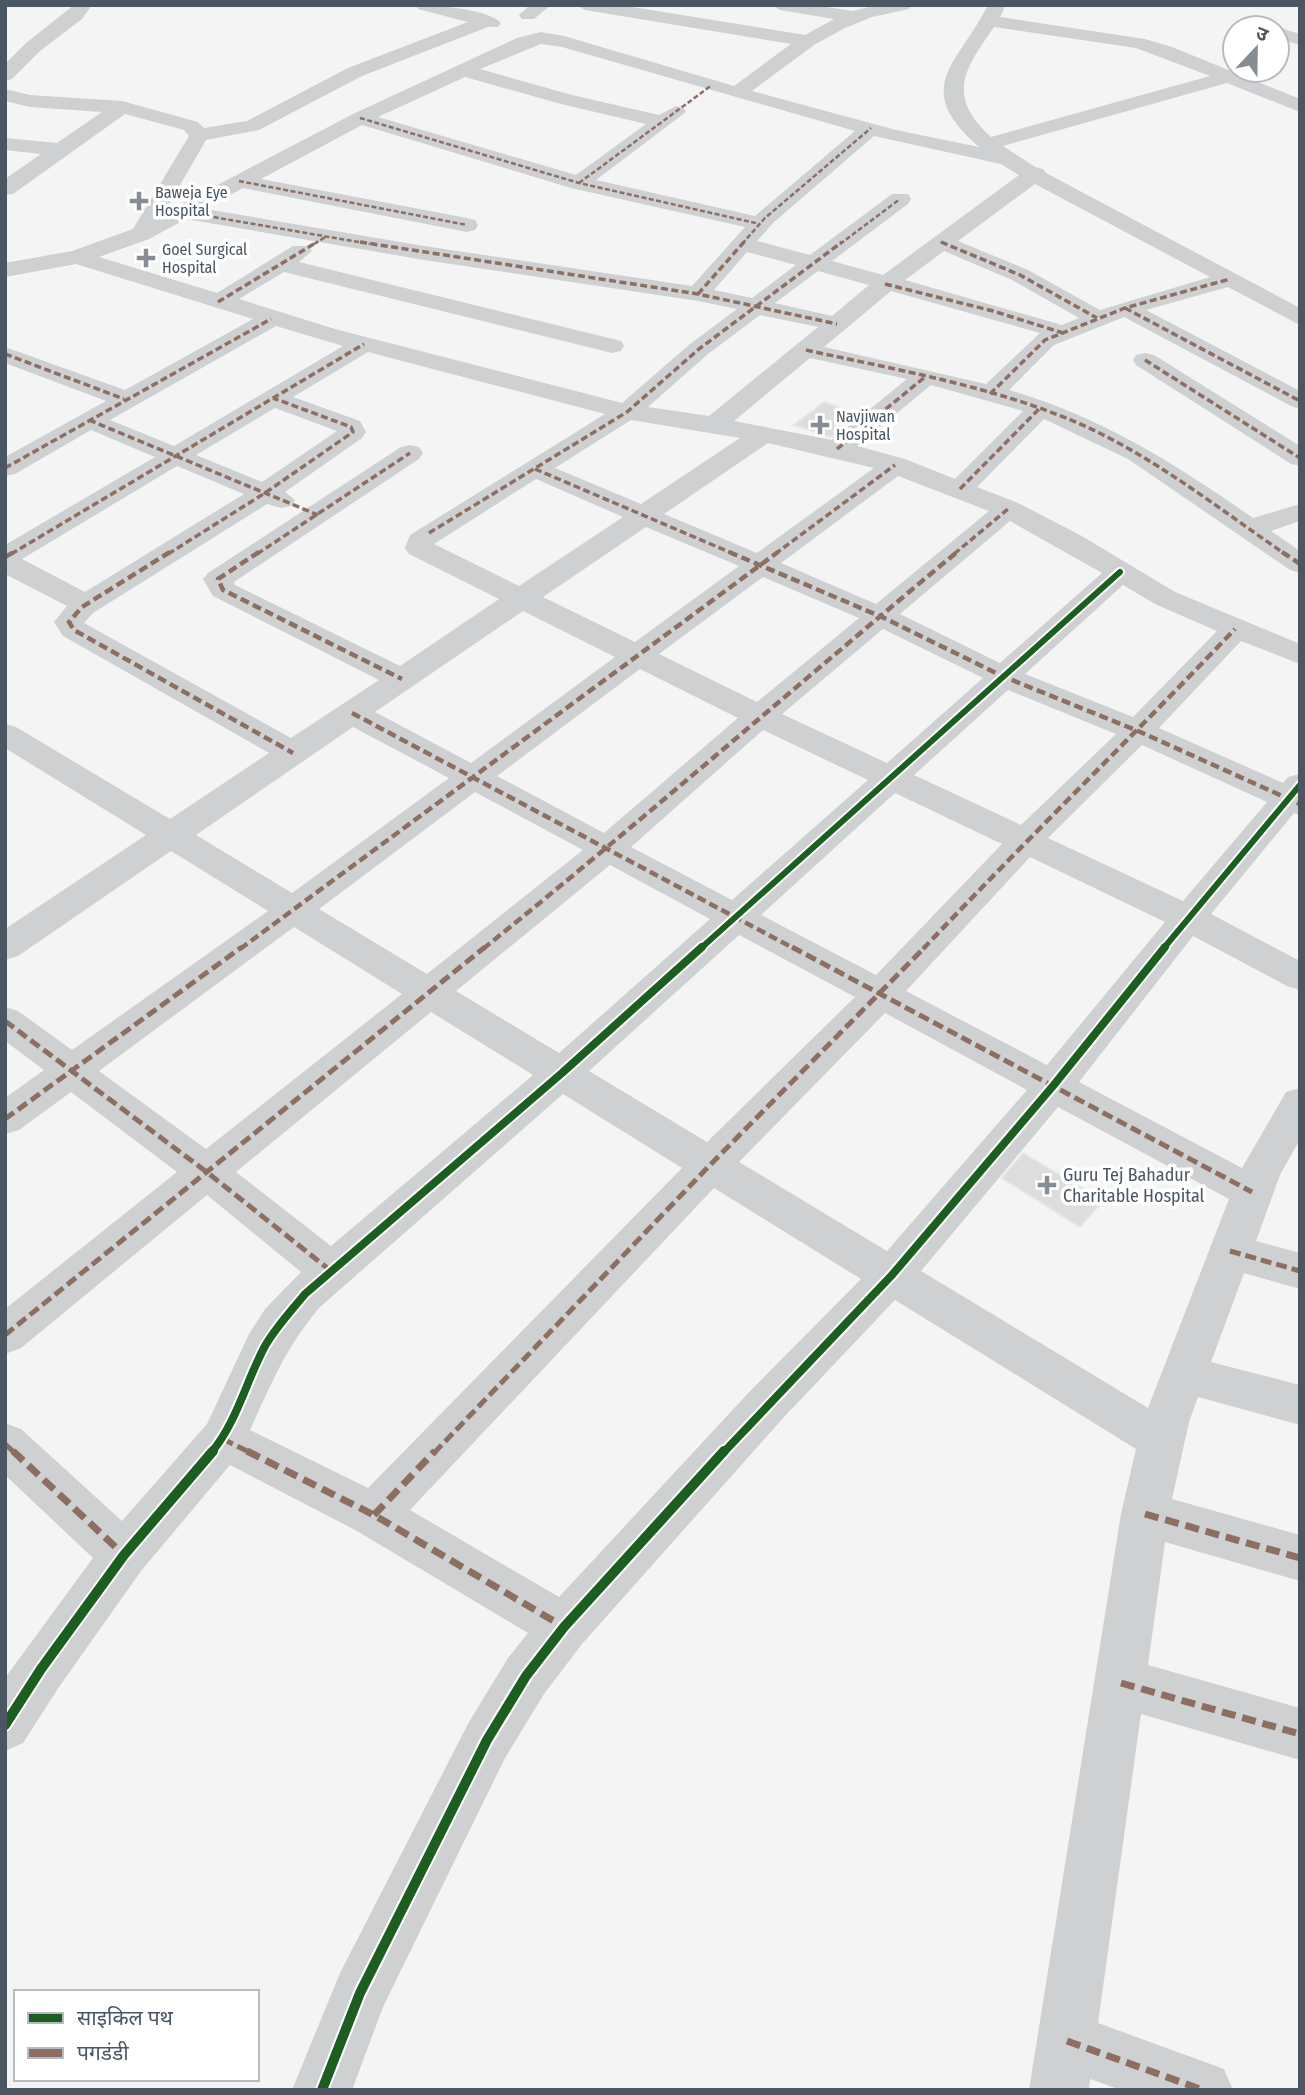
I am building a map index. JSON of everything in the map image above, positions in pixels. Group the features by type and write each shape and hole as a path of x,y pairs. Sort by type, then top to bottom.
{"street":[{"path":"83,5 76,15 33,47 6,86 30,101 122,107 191,126 200,135"},
{"path":"424,5 870,128 1008,159"},
{"path":"620,58 692,5"},
{"path":"780,5 854,17"},
{"path":"738,92 808,41 854,17 903,5"},
{"path":"564,42 586,19 612,7 808,41"},
{"path":"1221,74 1138,43 994,13 961,64 954,81 953,96 970,128 1008,159 1300,318"},
{"path":"141,234 200,135 252,125 355,72 488,21"},
{"path":"5,270 77,257 141,234 360,118 524,42 541,38"},
{"path":"462,70 568,100 663,122"},
{"path":"988,144 1221,79"},
{"path":"1245,84 1300,106"},
{"path":"579,183 712,85"},
{"path":"5,189 122,107"},
{"path":"360,118 579,183 760,224"},
{"path":"698,294 760,224 870,128"},
{"path":"5,145 60,150"},
{"path":"713,425 885,284 1036,173"},
{"path":"239,181 467,225"},
{"path":"900,199 699,349 626,412 429,533 418,544 419,548 638,653 760,716 893,776 1188,918 1300,977"},
{"path":"184,212 424,253 698,294 837,324"},
{"path":"218,302 327,236"},
{"path":"941,242 1020,275 1097,318"},
{"path":"742,244 993,311 1063,333"},
{"path":"77,257 271,318 626,412 764,434 837,449 895,465 1008,509 1070,541 1165,598 1300,655"},
{"path":"5,264 34,265"},
{"path":"281,264 612,346"},
{"path":"990,394 1045,340 1097,318 1230,279"},
{"path":"1269,301 1300,289"},
{"path":"1125,309 1300,401"},
{"path":"5,468 271,318"},
{"path":"5,557 364,344"},
{"path":"806,349 1040,408 1111,439 1161,468 1300,564"},
{"path":"5,354 124,399"},
{"path":"1145,360 1300,458"},
{"path":"837,449 925,377"},
{"path":"273,398 354,430 350,436 265,493 85,604 69,622 74,630 293,753"},
{"path":"960,489 1040,408"},
{"path":"89,420 318,515"},
{"path":"5,947 764,434"},
{"path":"402,679 223,590 218,579 410,453"},
{"path":"5,1119 295,909 895,465"},
{"path":"322,2090 360,1993 487,1740 526,1676 564,1626 768,1403 892,1275 1053,1086 1188,918 1296,796 1002,676 882,617 535,469"},
{"path":"5,1335 607,849 760,716 882,617 1008,509"},
{"path":"1248,529 1300,512"},
{"path":"5,562 85,604"},
{"path":"5,1724 41,1669 124,1555 223,1439 265,1347 281,1322 305,1294 562,1073 1120,572"},
{"path":"374,1515 711,1164 880,995 1025,841 1138,731 1243,632 1300,625"},
{"path":"352,713 1252,1192"},
{"path":"5,734 173,834 1163,1441"},
{"path":"5,1021 208,1172 331,1271"},
{"path":"1203,2090 1063,2065 1144,1514 1166,1422 1252,1192 1300,1103"},
{"path":"1230,1251 1300,1271"},
{"path":"1184,1374 1300,1405"},
{"path":"223,1439 374,1515 564,1626"},
{"path":"5,1444 124,1555"},
{"path":"1144,1514 1300,1558"},
{"path":"1121,1683 1300,1734"}],"building":[{"path":"824,402 859,414 831,437 794,425"},
{"path":"1023,1153 1103,1201 1080,1227 1002,1178"}],"marked path":[{"path":"579,183 712,85"},
{"path":"360,118 579,183 760,224"},
{"path":"698,294 765,218 871,128"},
{"path":"239,181 467,225"},
{"path":"429,533 627,412 699,349 900,199"},
{"path":"184,212 424,253 698,294 837,324"},
{"path":"218,302 327,236"},
{"path":"941,242 1020,275 1097,318"},
{"path":"990,394 1045,340 1125,308 1230,279"},
{"path":"885,284 993,311 1063,333"},
{"path":"1125,308 1300,401"},
{"path":"5,468 271,319"},
{"path":"5,557 364,344"},
{"path":"806,350 963,385 1079,423 1161,468 1300,564"},
{"path":"5,354 124,399"},
{"path":"1145,360 1300,458"},
{"path":"837,449 925,377"},
{"path":"273,398 351,427 353,432 265,493 82,607 69,622 74,630 293,753"},
{"path":"960,489 1040,408"},
{"path":"89,420 318,515"},
{"path":"402,679 223,590 218,579 410,453"},
{"path":"5,1119 295,909 895,465"},
{"path":"535,469 882,617 1002,676 1138,731 1300,804"},
{"path":"5,1335 607,849 760,716 1008,509"},
{"path":"374,1515 711,1164 880,995 1025,841 1138,731 1235,629"},
{"path":"352,713 1252,1192"},
{"path":"5,1021 208,1173 331,1271"},
{"path":"1230,1251 1300,1271"},
{"path":"223,1439 374,1515 564,1627"},
{"path":"5,1444 124,1555"},
{"path":"1145,1514 1300,1558"},
{"path":"1121,1683 1300,1734"},
{"path":"1067,2041 1203,2090"}],"cycle path":[{"path":"5,1725 41,1669 124,1555 223,1439 265,1347 281,1322 305,1294 562,1073 1120,572"},
{"path":"322,2090 360,1993 487,1740 526,1676 564,1627 768,1403 892,1275 1053,1086 1188,918 1300,785"}],"place":[{"name":"Baweja Eye Hospital","path":"139,201"},
{"name":"Goel Surgical Hospital","path":"146,258"},
{"name":"Navjiwan Hospital","path":"820,425"},
{"name":"Guru Tej Bahadur Charitable Hospital","path":"1047,1185"}]}
